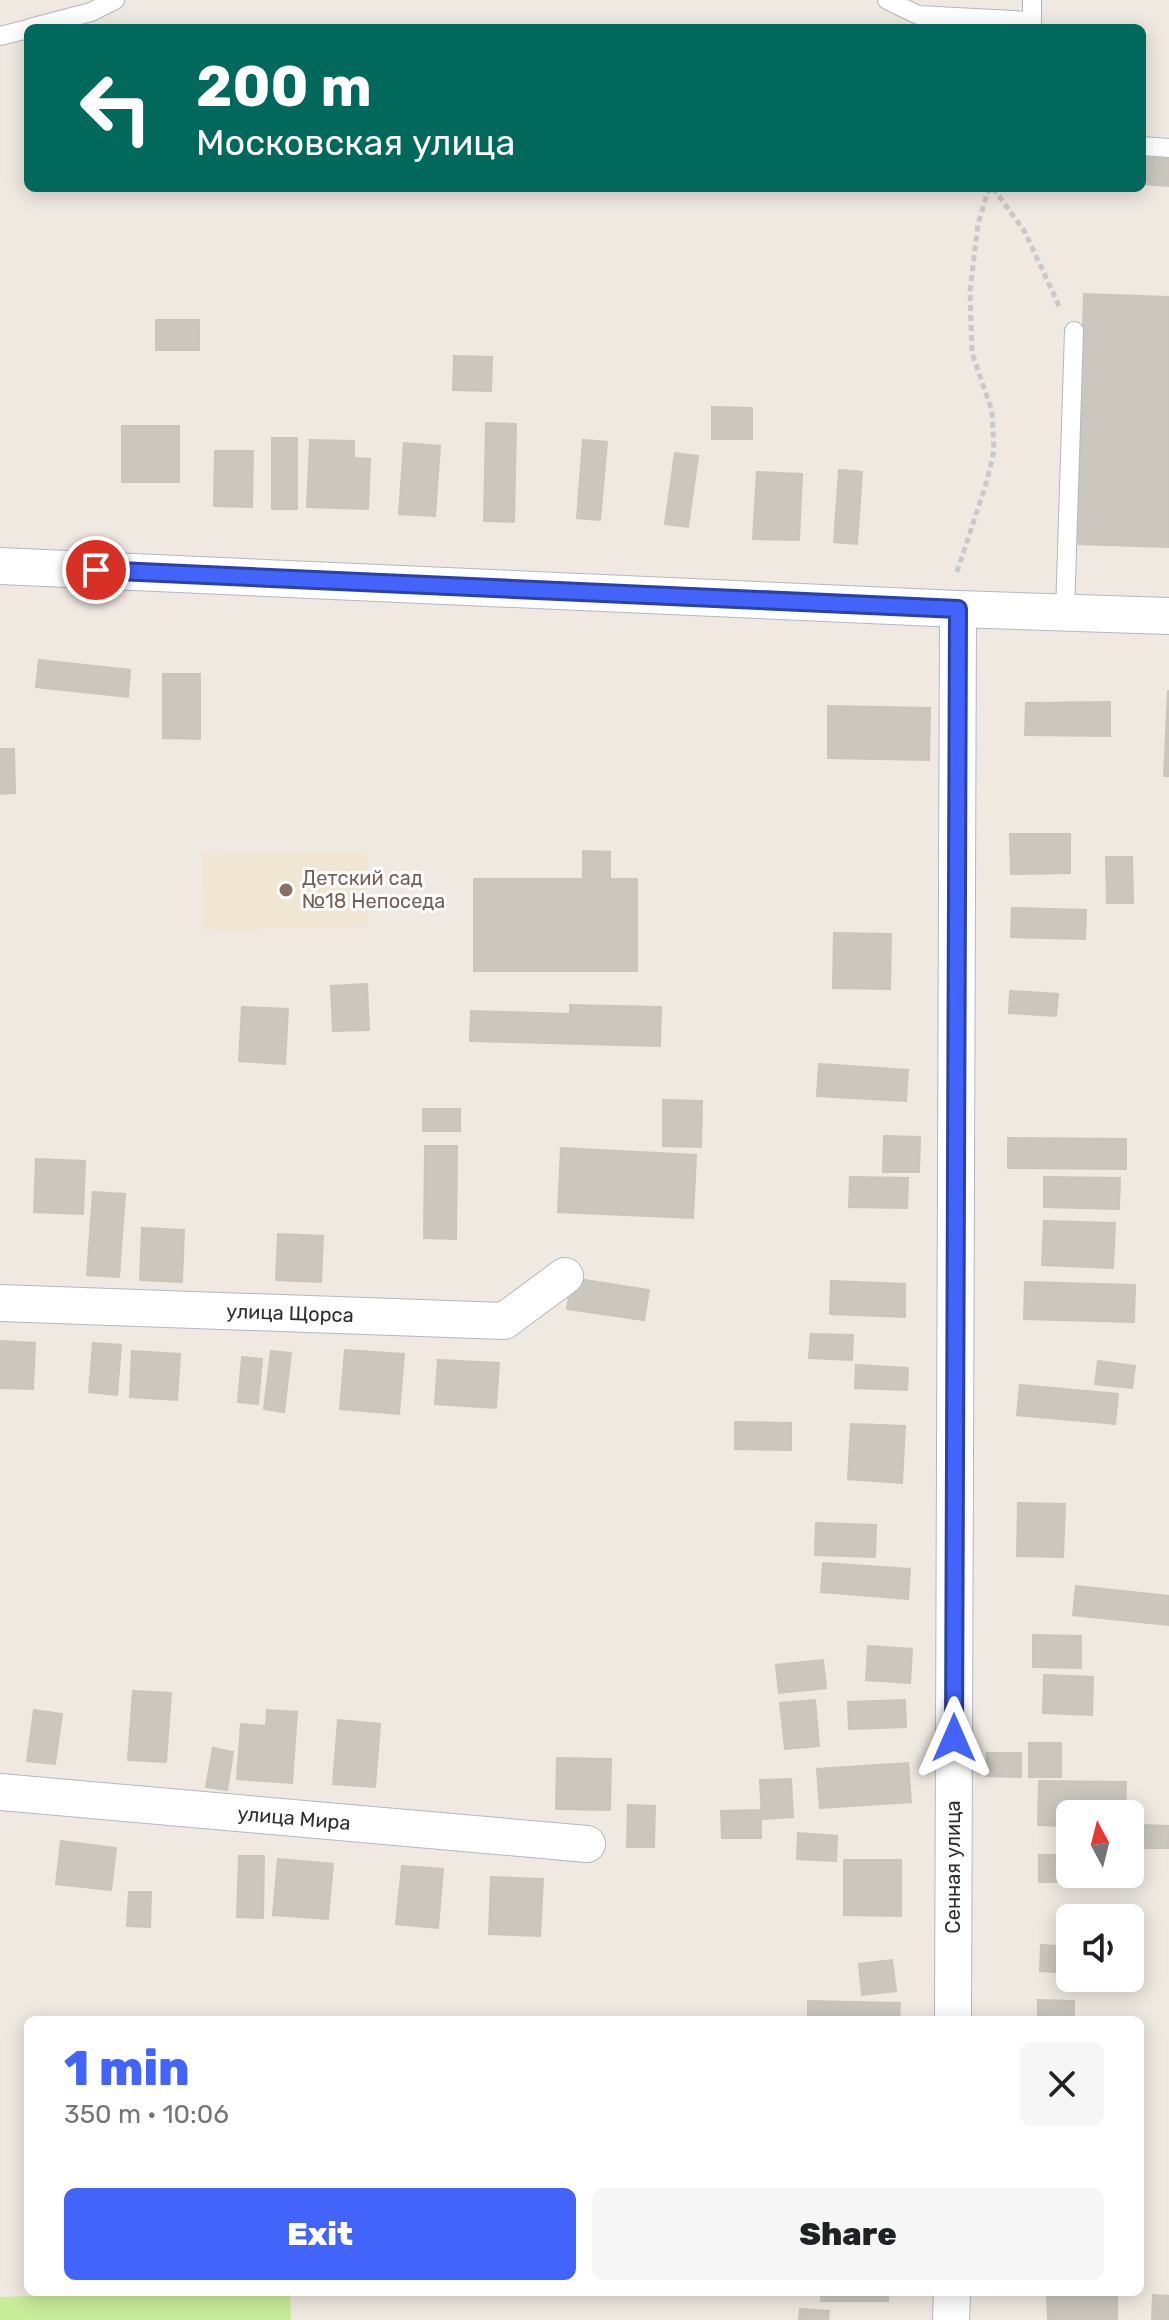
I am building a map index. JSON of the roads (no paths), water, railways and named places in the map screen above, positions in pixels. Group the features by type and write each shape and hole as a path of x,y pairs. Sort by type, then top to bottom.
{"street":[{"path":"0,566 1169,616"},
{"name":"Сенная улица","path":"953,2016 958,609"},
{"name":"улица Щорса","path":"0,1303 504,1321 565,1276"},
{"name":"улица Мира","path":"0,1792 587,1844"},
{"path":"951,2320 952,2296"}],"lane":[{"path":"44,24 91,12 115,0"},
{"path":"887,0 918,15 991,23 1032,21 1032,0"},
{"path":"0,36 24,29"},
{"path":"1146,146 1169,148"},
{"path":"1065,613 1074,331"}],"place":[{"name":"Детский сад №18 Непоседа","path":"286,890"}]}
